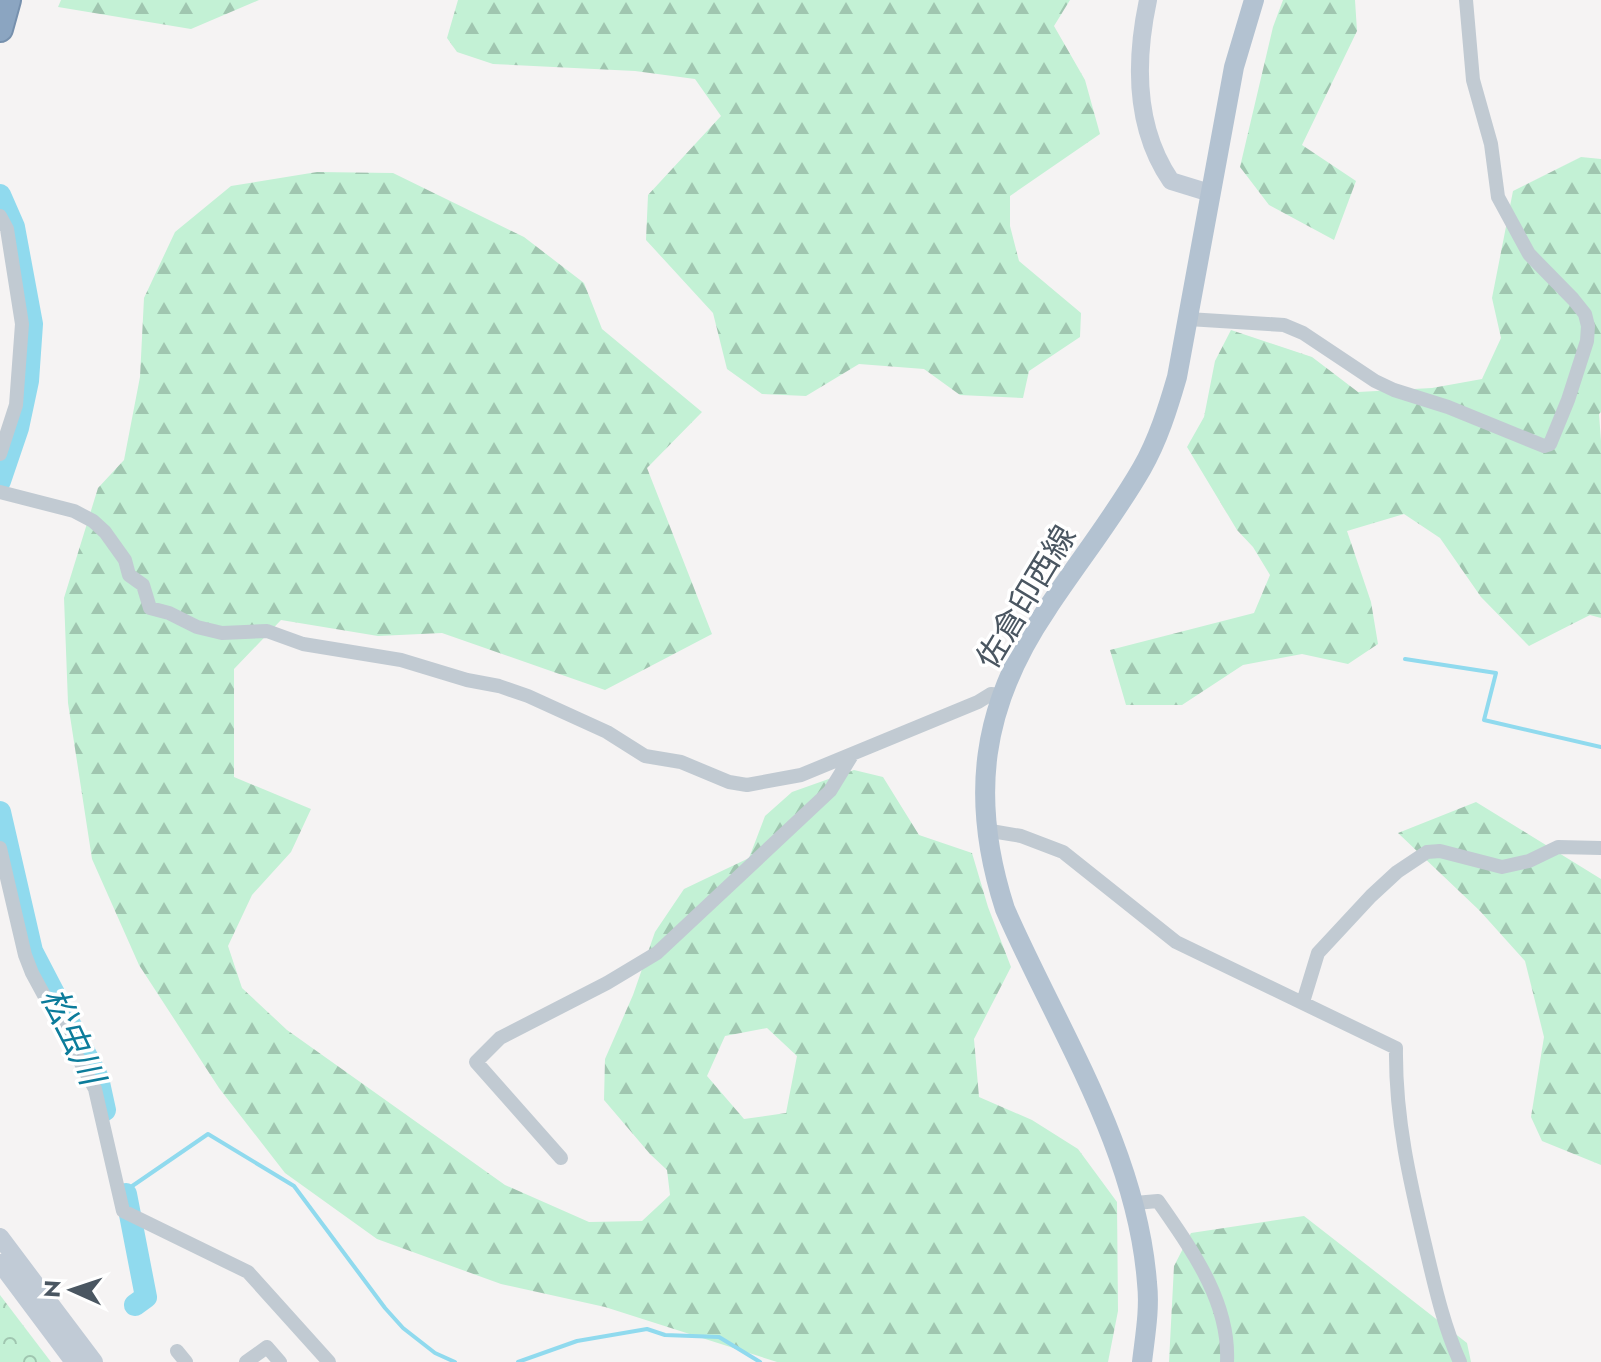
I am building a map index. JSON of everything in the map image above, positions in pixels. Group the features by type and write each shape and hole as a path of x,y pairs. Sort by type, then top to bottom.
{"highway":[{"path":"0,29 8,0"}],"main road":[{"name":"佐倉印西線","path":"1142,1362 1148,1286 1135,1203 1116,1146 1005,909 992,868 985,830 985,777 992,730 1016,661 1045,611 1143,467 1169,405 1188,319 1234,67 1254,0"}],"street":[{"path":"1148,0 1141,29 1138,70 1139,96 1151,140 1171,181 1210,193"},
{"path":"1188,319 1284,325 1303,333 1375,381 1394,390 1448,407 1544,446 1550,444 1573,385 1587,341 1588,326 1585,314 1573,299 1529,254 1498,197 1491,144 1473,80 1466,0"},
{"path":"0,216 7,229 22,324 16,405 0,454"},
{"path":"0,492 74,511 93,521 125,560 129,575 143,585 150,608 169,613 197,627 222,633 267,631 303,644 401,660 499,686 607,732 645,756 681,762 729,782 747,785 801,775 991,694 1002,695"},
{"path":"561,1158 476,1062 500,1038 607,983 657,953 830,791 853,755"},
{"path":"985,830 1021,836 1063,852 1176,942 1396,1048 1399,1121 1410,1180 1444,1316 1460,1362"},
{"path":"1303,1002 1318,953 1371,896 1397,872 1427,852 1440,851 1502,867 1529,861 1558,847 1601,848"},
{"path":"0,848 32,973 95,1089 123,1211 248,1272 329,1362"},
{"path":"1135,1203 1158,1201 1200,1267 1225,1321 1227,1362"},
{"path":"0,1237 94,1362"},
{"path":"0,1263 74,1362"},
{"path":"246,1362 267,1347 280,1362"},
{"path":"173,1362 177,1351 186,1362"}],"green space":[{"path":"61,0 259,0 191,29 58,7"},
{"path":"458,0 1070,0 1054,26 1085,80 1100,134 1010,196 1010,226 1019,261 1081,313 1080,337 1029,371 1023,398 960,395 924,369 859,364 806,396 762,394 727,369 713,313 646,240 648,195 721,116 695,79 635,71 493,64 457,52 447,38"},
{"path":"1283,0 1355,0 1357,31 1302,145 1356,181 1334,240 1269,205 1240,167 1273,27"},
{"path":"1581,157 1601,159 1601,618 1590,615 1529,646 1481,597 1440,538 1404,514 1347,531 1371,602 1378,644 1348,664 1302,654 1243,665 1182,705 1126,705 1110,650 1254,613 1270,575 1253,547 1237,530 1187,447 1204,417 1215,361 1231,330 1312,357 1358,392 1432,388 1482,379 1501,338 1492,298 1513,191"},
{"path":"317,172 393,173 524,237 584,283 602,329 702,412 647,468 712,634 605,690 442,633 378,636 281,620 234,669 234,777 311,809 291,852 252,895 228,946 242,988 287,1030 505,1185 589,1222 642,1221 670,1195 667,1170 604,1100 605,1059 633,995 655,932 684,889 749,858 765,816 792,792 854,770 883,777 919,835 972,853 1011,967 974,1039 979,1097 1032,1120 1078,1149 1117,1202 1118,1311 1108,1362 777,1362 605,1307 501,1284 377,1239 285,1173 219,1088 139,965 92,859 68,703 64,598 98,488 124,460 140,377 144,298 175,232 231,186","holes":["767,1028 797,1056 786,1113 744,1119 707,1076 725,1036"]},
{"path":"1476,802 1601,879 1601,1165 1542,1141 1531,1117 1544,1037 1525,961 1480,911 1398,833"},
{"path":"1304,1216 1467,1343 1471,1362 1169,1362 1174,1266 1191,1233"},
{"path":"0,1295 51,1362 0,1362"}],"waterway":[{"name":"松虫川","path":"0,195 14,227 32,324 28,381 18,428 0,481"},
{"path":"1405,659 1496,673 1484,720 1601,747"},
{"name":"松虫川","path":"0,812 32,951 98,1078 105,1110"},
{"path":"125,1191 208,1134 294,1186 403,1328 435,1353 455,1362"},
{"name":"松虫川","path":"126,1194 146,1297 135,1305"},
{"path":"518,1362 577,1341 647,1329 665,1335 719,1337 760,1362"}]}
